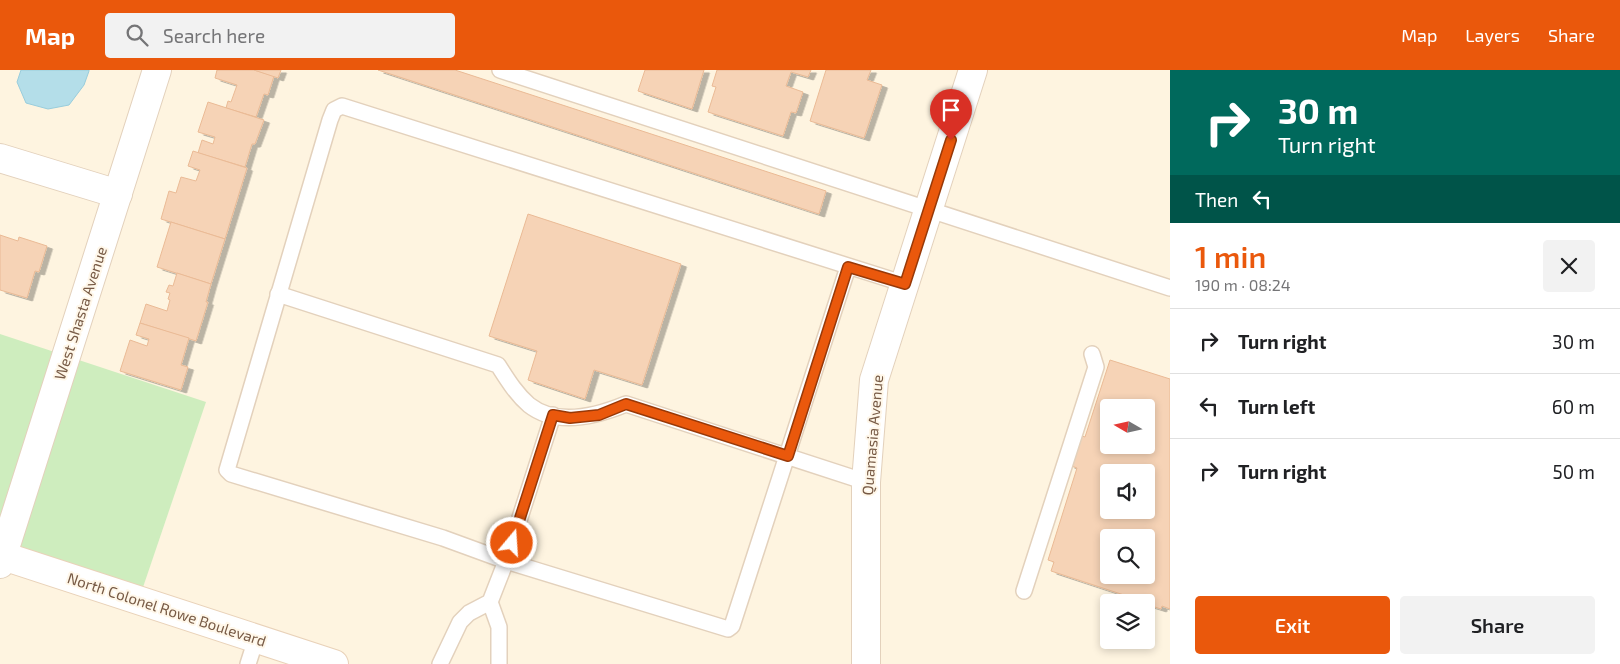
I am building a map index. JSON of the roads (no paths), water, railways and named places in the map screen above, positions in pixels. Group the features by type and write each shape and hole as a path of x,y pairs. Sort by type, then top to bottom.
{"street":[{"name":"West Shasta Avenue","path":"1,558 157,70"},
{"name":"Quamasia Avenue","path":"866,664 866,482 874,380 973,70"},
{"path":"0,158 118,194"},
{"name":"North Colonel Rowe Boulevard","path":"1,558 252,651 334,664"}],"lane":[{"path":"500,70 928,211 1170,288"},
{"path":"848,267 732,626 728,630 506,561 443,538 231,474 227,470 330,120 334,110 342,106 905,284"},
{"path":"278,294 498,365 516,392 531,406 553,415 570,418 599,415 626,404 866,482"},
{"path":"1024,591 1096,368 1092,354"},
{"path":"440,664 460,622 469,613 490,602 506,561 553,415"},
{"path":"490,602 499,627 499,664"}],"water":[{"path":"21,70 89,71 84,85 69,105 48,109 26,103 17,82"}]}
